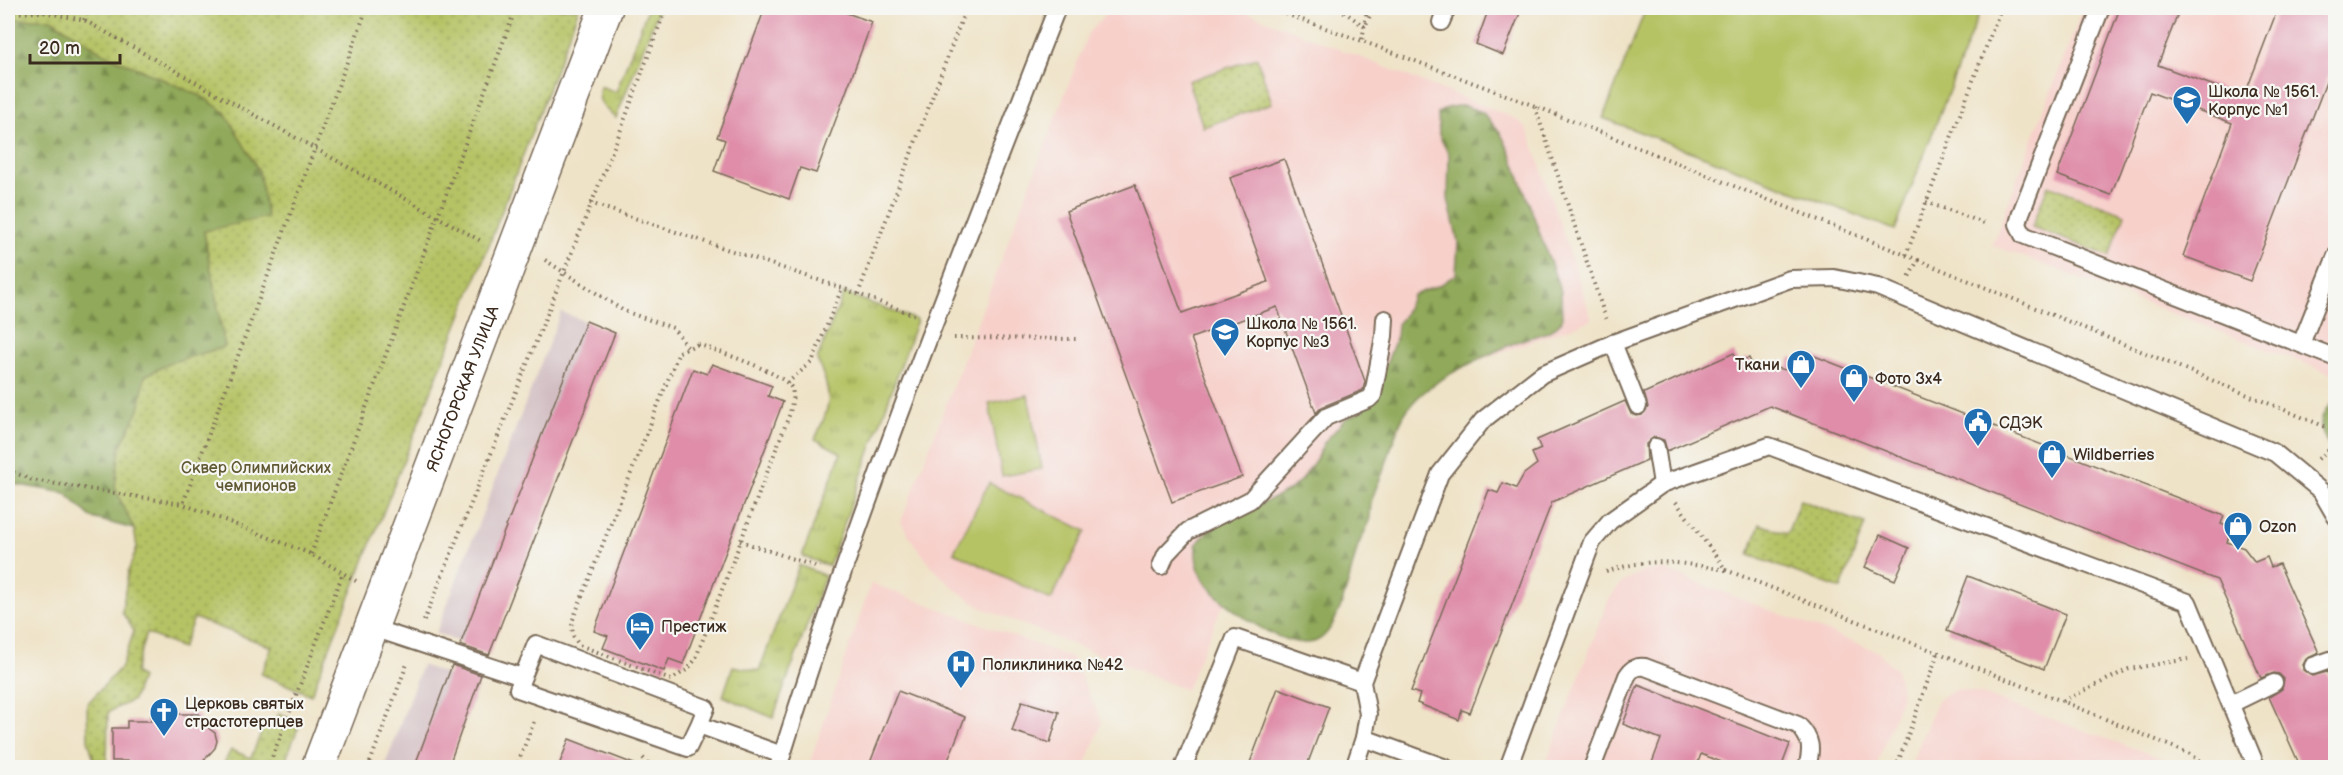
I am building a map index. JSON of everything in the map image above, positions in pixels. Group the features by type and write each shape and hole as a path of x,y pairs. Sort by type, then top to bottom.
{"main road":[{"name":"ЯСНОГОРСКАЯ УЛИЦА","path":"318,768 606,8"}],"lane":[{"path":"699,725 779,761 841,576 932,330 1057,8"},
{"path":"2101,8 2021,213 2018,224 2023,235 2336,357"},
{"path":"2301,344 2336,256"},
{"path":"1354,768 1364,738 1368,714 1362,682 1440,474 1483,420 1542,374 1614,343 1790,279 1834,278 1878,287 2275,453 2321,491 2336,517"},
{"path":"1161,566 1166,554 1188,531 1250,500 1326,417 1372,396 1384,336 1384,319"},
{"path":"1614,343 1638,406"},
{"path":"1508,768 1592,542 1610,521 1662,484 1769,446 2188,602 2257,768"},
{"path":"1656,447 1662,484"},
{"path":"370,627 522,678"},
{"path":"1182,768 1235,638 1362,682"},
{"path":"536,644 706,708 699,725 688,748 518,689 536,644"},
{"path":"2313,666 2336,658"},
{"path":"1592,768 1627,676 1630,670 1637,666 1646,667 1798,725 1808,735 1812,750 1807,768"},
{"path":"2231,704 2274,683"},
{"path":"1364,738 1446,768"}],"path":[{"path":"84,20 88,8"},
{"path":"183,504 313,148 367,8"},
{"path":"311,554 516,8"},
{"path":"368,768 415,643 620,132 666,8"},
{"path":"858,294 966,8"},
{"path":"1269,8 1535,106 2336,431"},
{"path":"1339,8 1365,27"},
{"path":"1362,41 1367,8"},
{"path":"1365,27 1373,8"},
{"path":"1906,255 2001,8"},
{"path":"8,13 43,12 84,20 489,245"},
{"path":"1535,106 1614,343"},
{"path":"1926,202 1984,223"},
{"path":"590,203 842,288 932,330 1078,339"},
{"path":"545,260 624,311 674,328 688,348"},
{"path":"1898,295 1918,260"},
{"path":"787,383 812,362 842,288"},
{"path":"698,344 782,377 792,388 790,413 694,660 688,669 671,680 579,645 573,636 572,622 679,352 688,348 698,344"},
{"path":"8,470 32,480 183,504 311,554 424,621"},
{"path":"1662,484 1726,570"},
{"path":"740,541 841,576"},
{"path":"1579,580 1629,564 1667,561 1726,570 2062,701 2190,754 2208,768"},
{"path":"268,768 343,573"},
{"path":"1896,768 1938,653"},
{"path":"2062,701 2129,669 2209,655"},
{"path":"516,768 536,717 547,721"},
{"path":"635,751 648,763 649,768"}],"shaded area":[{"name":"Школа № 1561. Корпус №3","path":"1112,8 1236,8 1516,119 1527,129 1532,141 1592,320 1429,378 1221,609 1186,690 982,608 956,590 936,571 915,545 901,522 1088,33"},
{"name":"Школа № 1561. Корпус №1","path":"2083,8 2335,8 2335,375 1992,245"},
{"path":"561,312 615,333 489,654 436,633"},
{"path":"1665,570 1877,651 1896,670 1902,695 1876,767 1544,768 1608,601 1620,584 1640,572"},
{"name":"Поликлиника №42","path":"871,583 1072,658 1102,722 1085,767 808,768"},
{"path":"422,665 478,687 448,767 384,768"},
{"path":"1956,689 1976,692 2186,767 1910,767 1937,700"}],"green space":[{"name":"Сквер Олимпийских чемпионов","path":"8,8 579,8 489,245 311,695 261,674 272,647 194,618 182,648 146,633 135,672 141,678 133,700 108,712 107,767 96,767 88,740 87,704 122,666 134,631 122,612 128,572 137,547 134,529 115,488 120,447 139,410 145,376 172,362 225,347 204,231 267,217 259,171 225,112 201,96 103,53 51,19 8,19"},
{"path":"648,8 659,8 616,118 600,101 600,86 616,92"},
{"path":"1646,8 1981,8 1895,230 1603,118"},
{"path":"8,19 51,19 103,53 201,96 225,112 259,171 267,218 204,232 225,347 172,362 145,376 139,410 120,447 115,488 134,529 92,518 65,493 8,483"},
{"path":"1257,58 1272,103 1203,127 1188,81"},
{"path":"1456,106 1465,106 1482,112 1500,132 1512,156 1561,292 1562,320 1546,332 1514,343 1458,370 1431,386 1410,406 1398,428 1374,494 1368,524 1358,546 1338,614 1331,627 1323,637 1314,642 1303,643 1279,637 1233,610 1218,597 1199,570 1196,545 1209,529 1290,490 1303,478 1324,443 1345,419 1362,411 1379,383 1396,338 1397,324 1403,317 1413,295 1440,285 1456,274 1458,242 1448,199 1449,155 1439,135 1438,113"},
{"path":"2048,185 2125,214 2109,256 2032,227"},
{"path":"844,293 917,320 829,566 802,556 841,453 815,439 825,416 828,400 826,383 817,359"},
{"path":"1028,395 1042,469 1002,476 989,403"},
{"path":"2335,401 2335,454 2323,433 2321,420 2328,407"},
{"path":"989,483 1086,531 1051,600 954,552"},
{"path":"1800,500 1865,524 1841,589 1749,555 1760,524 1787,534"},
{"path":"799,565 825,576 773,718 723,696 733,666 759,671"},
{"path":"279,714 300,723 283,767 222,767 231,750 251,758 264,725 272,729"}],"building":[{"path":"765,8 833,8 872,22 816,173 800,168 789,199 714,171 725,140 717,137"},
{"path":"1489,8 1505,8 1520,13 1503,55 1476,44"},
{"path":"2120,8 2180,8 2158,65 2244,97 2278,8 2336,8 2336,56 2250,281 2183,256 2232,123 2150,92 2111,195 2057,175"},
{"path":"1284,159 1365,381 1363,390 1322,407 1316,413 1277,307 1191,338 1242,477 1172,502 1066,211 1135,185 1182,313 1268,282 1230,178"},
{"path":"586,321 615,333 489,655 460,645"},
{"path":"1734,353 1738,362 1749,358 1755,371 1771,367 1786,370 1791,357 1803,362 1807,353 2224,516 2221,524 2232,528 2227,542 2244,548 2255,562 2267,557 2271,567 2279,564 2319,653 2306,659 2303,670 2312,676 2327,672 2336,691 2336,768 2301,768 2269,697 2282,689 2284,679 2274,673 2261,678 2217,580 1770,406 1667,451 1664,440 1654,437 1646,444 1647,460 1552,502 1470,713 1462,710 1459,720 1417,703 1420,694 1411,691 1489,490 1498,493 1503,483 1516,488 1524,474 1537,464 1532,453 1541,449 1537,440 1625,401 1631,414 1642,415 1648,407 1644,393"},
{"path":"712,364 772,386 768,396 783,402 683,664 669,659 664,671 603,648 608,636 594,631 693,369 707,374"},
{"path":"1880,535 1909,548 1895,580 1865,567"},
{"path":"1968,576 2066,614 2044,669 1947,631"},
{"path":"452,665 481,675 448,768 414,768"},
{"path":"1638,685 1790,744 1781,768 1737,768 1701,754 1696,768 1650,768 1661,739 1623,724"},
{"path":"1278,688 1329,707 1306,768 1248,768"},
{"path":"898,691 965,717 945,768 868,768"},
{"path":"1022,701 1059,712 1050,743 1012,731"},
{"name":"Церковь святых страстотерпцев","path":"151,714 199,714 199,721 215,733 217,741 215,748 197,768 128,767 128,761 112,761 112,728 127,728 127,721 151,721"},
{"path":"569,739 639,766 638,768 558,768"}],"place":[{"name":"Школа № 1561. Корпус №1","path":"2187,126"},
{"name":"Школа № 1561. Корпус №3","path":"1225,358"},
{"name":"Ткани","path":"1801,390"},
{"name":"Фото 3х4","path":"1854,404"},
{"name":"СДЭК","path":"1978,448"},
{"name":"Wildberries","path":"2052,480"},
{"name":"Ozon","path":"2238,552"},
{"name":"Престиж","path":"640,652"},
{"name":"Поликлиника №42","path":"961,690"},
{"name":"Церковь святых страстотерпцев","path":"164,738"}]}
